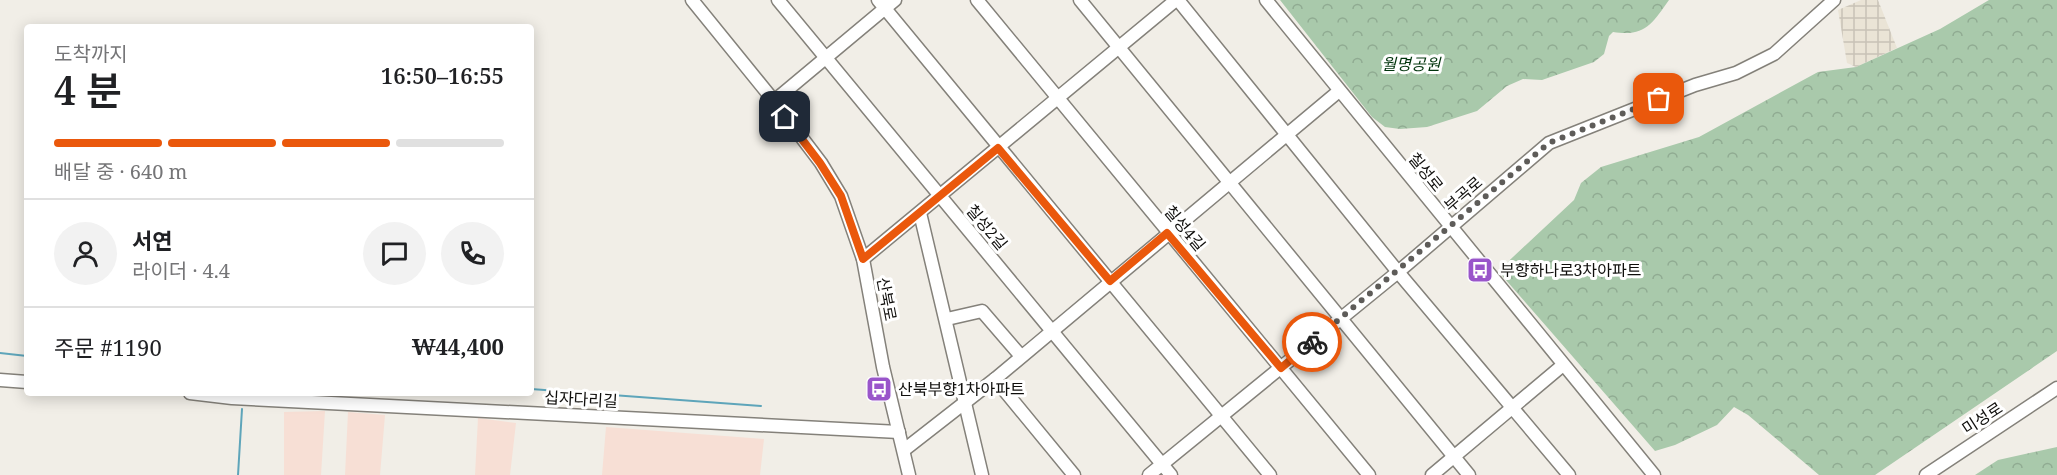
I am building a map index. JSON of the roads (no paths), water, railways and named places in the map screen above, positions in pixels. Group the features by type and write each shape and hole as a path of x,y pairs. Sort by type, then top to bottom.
{"street":[{"name":"산북로","path":"692,0 774,101 820,163 841,196 863,259 883,367 909,475"},
{"name":"칠성2길","path":"778,0 1171,475"},
{"path":"774,101 825,58 882,4 895,0"},
{"name":"칠성4길","path":"977,0 1369,475"},
{"path":"1080,0 1228,184 1469,475"},
{"path":"863,259 1177,0 1398,272 1569,475"},
{"name":"칠성로","path":"1266,0 1654,475"},
{"name":"부곡로","path":"1149,475 1398,272 1549,143 1755,64 1774,54 1834,0"},
{"path":"882,4 998,148 1270,475"},
{"path":"904,450 965,404 1050,330 1339,91"},
{"path":"920,213 947,319 982,475"},
{"path":"947,319 982,311 1020,356"},
{"path":"1432,475 1563,365"},
{"path":"995,379 1074,475"},
{"path":"0,380 24,382"},
{"name":"미성로","path":"1926,475 2057,388"},
{"name":"십자다리길","path":"215,396 899,432"}],"waterway":[{"path":"0,353 24,356"},
{"path":"534,389 761,406"},
{"path":"238,475 242,409"}],"place":[{"name":"부향하나로3차아파트","path":"1480,270"},
{"name":"산북부향1차아파트","path":"879,389"}],"park label":[{"name":"월명공원","path":"1411,64"}]}
